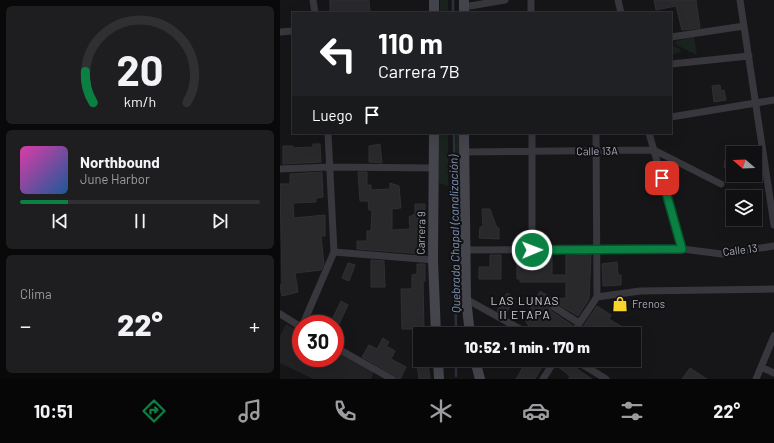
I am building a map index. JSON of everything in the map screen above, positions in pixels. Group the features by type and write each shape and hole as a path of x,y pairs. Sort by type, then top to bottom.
{"main road":[{"path":"434,0 434,12"},
{"name":"Carrera 9","path":"434,134 433,260 436,327"},
{"path":"464,134 466,299 469,327"},
{"path":"438,367 438,379"},
{"path":"477,367 480,379"}],"street":[{"path":"313,0 315,12"},
{"path":"464,7 505,0"},
{"path":"531,0 531,12"},
{"path":"618,0 621,12"},
{"path":"740,0 774,225"},
{"path":"672,37 744,26"},
{"path":"280,32 292,31"},
{"path":"672,64 749,56"},
{"path":"672,117 774,100"},
{"path":"306,315 334,252 328,134"},
{"path":"532,134 532,250"},
{"path":"576,327 597,297 596,134"},
{"path":"649,134 682,249"},
{"name":"Calle 13A","path":"464,152 654,150 722,184"},
{"path":"280,169 329,167 434,168"},
{"name":"Calle 13","path":"466,250 682,249 722,254 774,246"},
{"path":"334,252 433,260"},
{"path":"597,297 640,291 774,289"},
{"path":"466,299 516,327"},
{"path":"554,307 579,323"},
{"path":"280,314 292,321"},
{"path":"756,379 774,336"},
{"path":"344,352 392,379"},
{"path":"543,379 551,367"},
{"path":"586,367 606,379"},
{"path":"761,367 774,373"}],"shaded area":[{"path":"440,0 448,0 448,12 440,12"},
{"path":"694,37 697,55 674,44 676,41"},
{"path":"672,45 680,49 681,52 672,55"},
{"path":"439,134 448,134 448,186 439,183"},
{"path":"456,134 462,134 462,193 456,192"},
{"path":"286,324 292,327 292,367 344,367 344,354 375,369 371,379 313,379 280,363 280,336"}],"building":[{"path":"330,0 369,0 370,12 330,12"},
{"path":"654,0 696,0 700,28 682,30 676,6 656,10"},
{"path":"720,85 721,91 724,90 726,100 714,102 712,86"},
{"path":"313,144 320,144 321,162 283,164 283,146 293,146 293,148 313,147"},
{"path":"380,144 382,163 369,162 369,146"},
{"path":"725,160 726,160 726,168 724,167"},
{"path":"322,172 323,197 316,198 316,202 293,203 294,218 325,215 325,236 321,236 324,264 321,270 295,273 298,292 282,296 280,286 282,283 280,184 290,184 290,174"},
{"path":"358,172 367,172 367,185 371,185 371,190 390,189 390,183 399,186 401,208 392,209 392,230 410,229 409,217 415,214 415,204 425,204 424,254 357,249 357,241 367,241 367,231 371,231 372,210 369,210 368,201 360,201"},
{"path":"482,209 490,209 497,228 499,228 499,239 479,238 480,227 483,227"},
{"path":"591,254 589,299 578,316 556,303 551,303 549,306 551,311 572,325 571,327 530,327 525,320 540,291 554,299 566,298 566,282 520,282 520,279 517,279 517,255 552,255 552,275 566,275 566,255"},
{"path":"490,255 501,255 501,279 479,279 479,267 490,267"},
{"path":"371,260 384,261 385,287 371,287"},
{"path":"617,262 618,275 621,275 621,285 603,286 602,264"},
{"path":"348,263 355,265 349,281 342,278"},
{"path":"417,264 425,264 425,281 423,281 424,327 402,329 401,289 412,289 412,275 417,274"},
{"path":"507,293 515,298 505,315 497,311"},
{"path":"341,301 348,305 343,315 334,315"},
{"path":"597,306 611,315 609,319 622,327 583,327"},
{"path":"383,338 389,342 386,346 395,351 391,359 406,367 400,379 397,379 394,375 362,357 369,345 377,349"},
{"path":"417,367 428,367 430,379 419,379"},
{"path":"523,367 542,367 535,379 516,379"},
{"path":"558,367 574,367 592,379 568,379 570,376"},
{"path":"690,368 707,379 682,379"}],"waterway":[{"name":"Quebrada Chapal (canalización)","path":"453,0 453,12"},
{"name":"Quebrada Chapal (canalización)","path":"454,134 456,327"},
{"name":"Quebrada Chapal (canalización)","path":"456,367 456,376"}],"place":[{"name":"Frenos","path":"620,304"}],"district":[{"name":"LAS LUNAS II ETAPA","path":"525,308"}],"route":[{"path":"532,250 682,249 662,178"}]}
